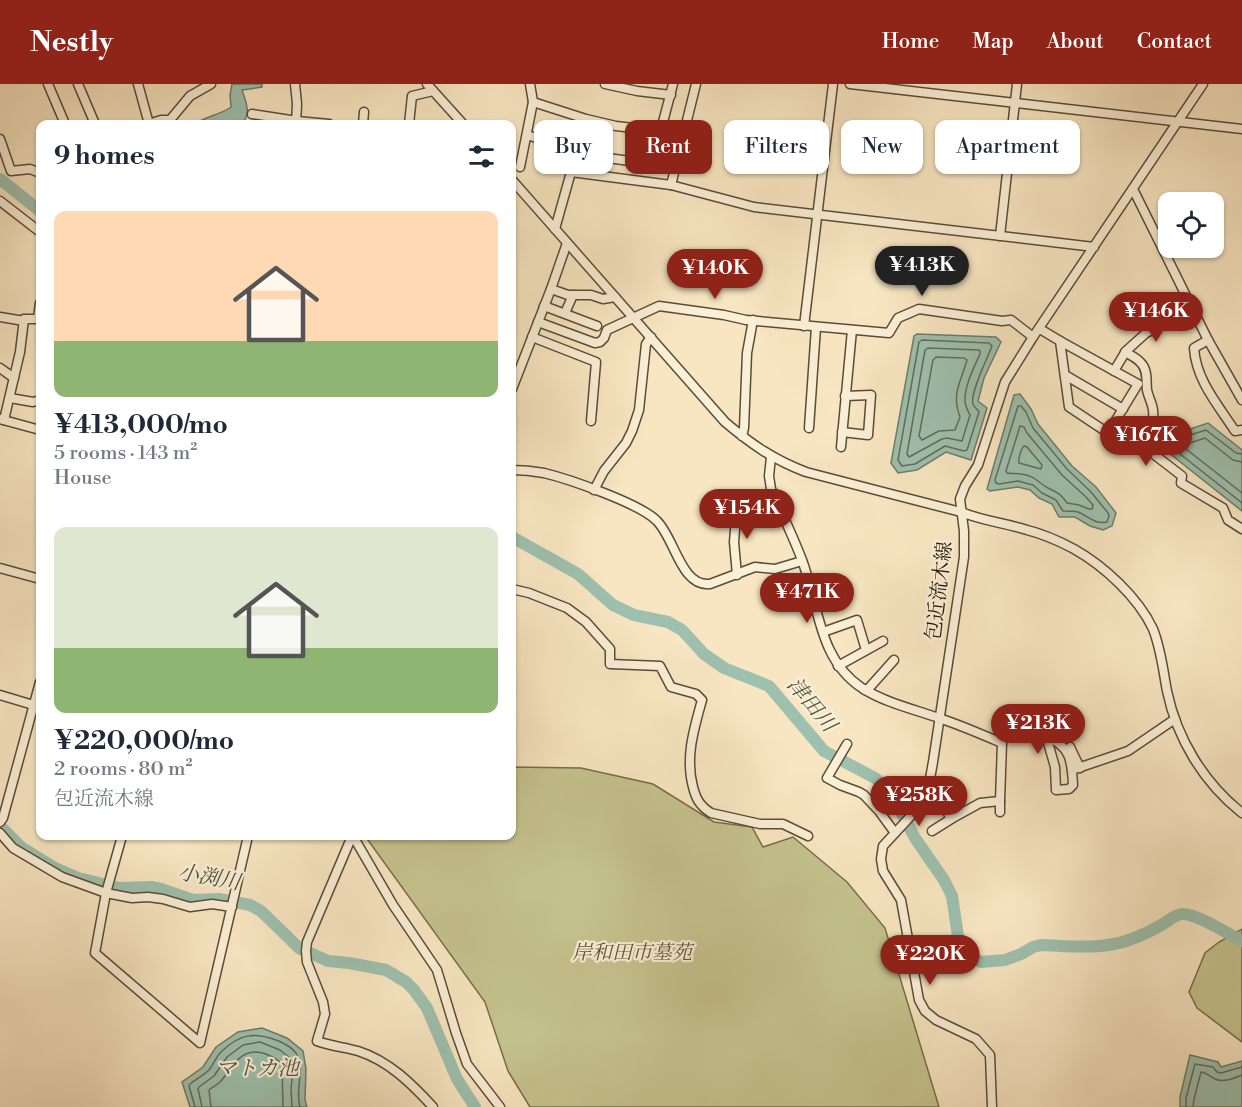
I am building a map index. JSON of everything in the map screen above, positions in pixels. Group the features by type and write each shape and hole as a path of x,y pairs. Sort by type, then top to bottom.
{"street":[{"path":"48,84 63,120"},
{"path":"78,84 93,120"},
{"path":"138,84 148,120"},
{"path":"170,120 190,96 211,84"},
{"path":"295,84 296,120"},
{"path":"520,167 532,102 530,84"},
{"path":"605,84 638,87 671,95"},
{"path":"664,120 673,84"},
{"path":"687,120 696,84"},
{"path":"804,326 833,84"},
{"path":"850,84 1242,129"},
{"path":"1000,236 1017,84"},
{"name":"包近流木線","path":"992,1107 990,1055 976,1040 936,1020 925,1011 919,1000 901,900 883,871 881,859 883,846 920,806 927,795 964,557 960,499 978,465 1005,382 1203,84"},
{"path":"409,120 412,96 430,86 460,120"},
{"path":"532,102 625,126"},
{"path":"363,120 364,112"},
{"path":"252,114 281,120"},
{"path":"527,135 593,156 625,160"},
{"path":"0,140 11,171 30,169 36,171"},
{"path":"555,229 571,172 671,185 754,207 1094,247"},
{"path":"671,185 674,174"},
{"path":"516,185 726,422 771,457 806,472 1051,538 1090,560 1126,591 1141,609 1159,646 1167,691 1175,719 1191,754 1206,777 1242,813"},
{"path":"1133,189 1208,340 1242,400"},
{"path":"0,201 36,229"},
{"path":"516,379 567,243"},
{"path":"551,289 573,295 615,297"},
{"path":"565,313 573,295"},
{"path":"544,306 597,326"},
{"path":"538,322 595,343 604,338 607,330 659,306 753,321 889,333 898,318 918,309 1002,321 1011,320 1033,337"},
{"path":"1114,371 1125,352 1146,333 1193,310"},
{"path":"0,317 24,321 24,319 36,319"},
{"path":"24,321 10,398 2,420 36,429"},
{"path":"742,436 747,353 753,321"},
{"path":"809,428 816,327"},
{"path":"1040,329 1138,384 1108,434 1069,407 1060,341"},
{"path":"841,447 852,330"},
{"path":"566,351 572,334"},
{"path":"532,337 596,362 591,421"},
{"path":"594,490 604,471 626,443 632,431 639,410 646,344 651,337"},
{"path":"1208,340 1194,348 1199,373 1236,431 1242,430"},
{"path":"1125,352 1143,365 1154,410 1145,444 1147,449 1182,476 1181,483 1223,508 1228,520 1242,529"},
{"path":"0,368 14,378"},
{"path":"1065,375 1123,409"},
{"path":"842,432 868,435 871,395 846,396"},
{"path":"10,398 36,401"},
{"path":"771,457 769,476 771,489 802,561 830,653 838,666 865,690 891,702 1002,742 1000,812"},
{"path":"516,470 545,473 594,490 648,514 658,522 688,575 703,585 755,567 775,569 802,561"},
{"path":"737,506 734,542 737,574"},
{"path":"0,568 36,578"},
{"path":"516,590 567,608 586,622 610,649 610,664 660,666 671,687 696,694 702,700 692,733 689,771 700,805 711,813 760,824 783,824 808,836"},
{"path":"823,632 857,620 866,650"},
{"path":"838,666 883,641"},
{"path":"865,690 894,660"},
{"path":"0,695 36,706"},
{"path":"0,822 36,709"},
{"path":"1027,721 1053,714"},
{"path":"1041,718 1055,767 1056,790 1069,789 1072,785 1076,769 1070,747"},
{"path":"1076,769 1128,751 1175,719"},
{"path":"1046,737 1053,739 1065,749 1076,769"},
{"path":"847,744 827,778 840,786 864,795 897,831"},
{"path":"927,791 943,804 951,819"},
{"path":"932,831 980,803 1000,801"},
{"path":"0,833 13,848 62,876 106,893 132,898 163,899 190,907 212,904 232,908"},
{"path":"121,840 106,893 95,953 201,1042 247,840"},
{"path":"350,840 307,942 307,962 323,1002 325,1014 317,1041 376,1058 411,1083 433,1107"},
{"path":"354,840 393,905 437,970 467,1064 500,1107"}],"green space":[{"name":"岸和田市墓苑","path":"516,767 581,768 653,784 714,822 752,827 763,847 793,837 847,882 885,928 939,1107 530,1107 508,1071 485,1002 368,840 516,840"},
{"path":"1242,929 1242,1042 1197,1008 1189,992 1205,953"}],"water":[{"path":"232,84 262,84 262,87 242,90 247,108 244,120 202,120 231,107"},
{"path":"917,334 996,337 1001,342 984,378 978,401 987,408 971,460 946,452 917,470 898,473 891,463 914,336"},
{"path":"1020,394 1038,424 1072,466 1096,487 1116,513 1112,526 1103,530 1090,526 1075,517 1059,517 1052,504 1039,498 1030,490 1018,487 990,491 987,489 1014,395"},
{"path":"1208,423 1242,450 1242,511 1154,441"},
{"name":"マトカ池","path":"262,1028 287,1038 303,1051 307,1107 190,1107 182,1082 203,1067 216,1047 238,1032"},
{"path":"1190,1055 1218,1062 1221,1067 1242,1061 1242,1107 1180,1107 1180,1097"}],"waterway":[{"name":"津田川","path":"0,179 36,208"},
{"name":"津田川","path":"516,539 578,574 613,605 634,615 668,622 682,630 704,654 724,668 769,686 824,751 875,778 889,790 915,838 944,880 952,896 958,936 966,952 975,959 981,962 1005,960 1041,945 1086,947 1118,943 1142,935 1180,914 1205,921 1242,941"},
{"name":"小渕川","path":"0,826 21,847 55,868 78,878 120,888 151,887 193,900 219,899 250,905 261,911 299,948 328,961 386,970 406,982 427,1008 457,1079 475,1107"}]}
